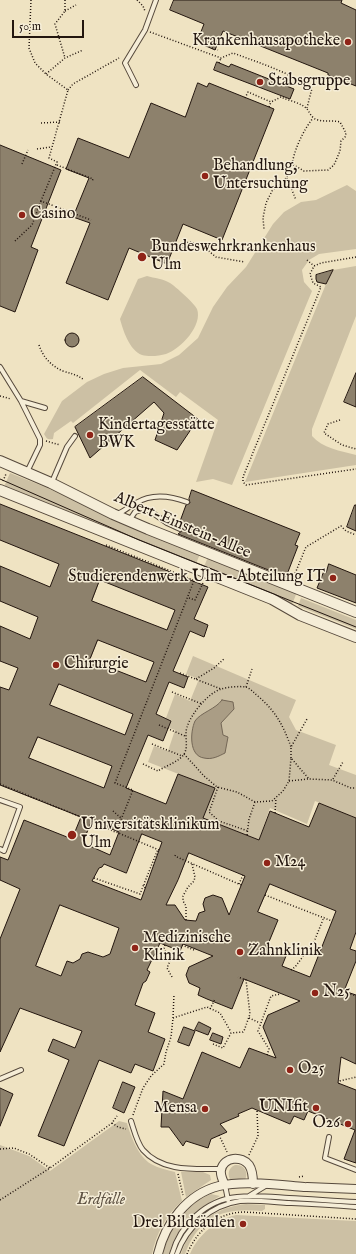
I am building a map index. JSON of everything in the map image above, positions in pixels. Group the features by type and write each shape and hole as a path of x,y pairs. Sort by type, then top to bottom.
{"street":[{"name":"Albert-Einstein-Allee","path":"0,461 51,483 129,521 356,612"},
{"name":"Albert-Einstein-Allee","path":"0,490 267,597 300,615 356,637"},
{"path":"225,1185 221,1169 230,1159 241,1160 249,1165 253,1174 253,1184"},
{"path":"158,1254 168,1227 186,1205 208,1190 225,1185 253,1184 356,1190"}],"lane":[{"path":"136,85 125,63 145,30 156,0"},
{"path":"0,367 21,401 40,439 40,445 27,472"},
{"path":"21,401 45,408"},
{"path":"51,483 67,447 75,436"},
{"path":"113,514 120,513 141,500 153,497 171,497 187,502"},
{"path":"129,521 135,512 144,509 180,529"},
{"path":"0,800 20,808 4,851 0,849"},
{"path":"0,1079 21,1070"},
{"path":"131,1121 142,1149 162,1164 176,1168 221,1169"},
{"path":"329,1137 325,1158 356,1170"},
{"path":"253,1184 253,1193"},
{"path":"225,1185 228,1201"},
{"path":"239,1202 268,1185"},
{"path":"172,1254 181,1234 195,1217 211,1205 248,1196 356,1202"},
{"path":"177,1254 186,1236 198,1221 228,1201 254,1201 356,1207"}],"path":[{"path":"31,0 29,48 35,63 46,74 68,90"},
{"path":"65,0 65,12"},
{"path":"137,0 143,6 149,20"},
{"path":"65,58 55,24 65,12 76,5"},
{"path":"145,30 221,58 233,53 269,66 301,81 312,88 307,109"},
{"path":"212,48 218,50"},
{"path":"46,74 65,58 82,50"},
{"path":"15,241 32,225 56,165 57,162 49,158 68,90 73,84 133,50"},
{"path":"219,63 221,58"},
{"path":"245,98 248,92 271,102"},
{"path":"269,107 271,102 280,97 300,104 307,109 313,118 318,120 333,120 340,122 346,133 346,137 341,141 340,151 334,165 328,170 304,171 292,164"},
{"path":"264,229 263,218 266,203 272,191 287,177 304,131 313,118"},
{"path":"41,123 60,122"},
{"path":"37,149 52,147"},
{"path":"22,164 28,150"},
{"path":"56,165 93,179 92,182"},
{"path":"287,177 296,200"},
{"path":"41,201 91,220"},
{"path":"185,251 181,243 191,242 205,248 216,257 245,262"},
{"path":"356,257 321,263 314,266 310,274 314,283 321,288 243,477 243,482 246,486 356,469"},
{"path":"307,260 314,266"},
{"path":"39,345 41,353 53,365 63,371 79,376 84,380"},
{"path":"0,396 21,401"},
{"path":"340,420 328,424 324,433 342,445 356,449"},
{"path":"40,439 67,447"},
{"path":"292,580 306,547 340,526 346,531 356,535"},
{"path":"107,542 105,546 193,581"},
{"path":"116,832 133,790 114,783 196,575"},
{"path":"188,598 195,600 205,579"},
{"path":"196,679 209,672 224,658"},
{"path":"246,687 252,669"},
{"path":"180,673 221,689 246,687 251,689 267,703 285,730 291,748 292,758 289,781 272,801 255,802 237,792 218,787 204,776 184,754"},
{"path":"143,764 158,770 180,759 184,754 186,746 186,728 191,718 210,696 221,689"},
{"path":"172,692 202,704"},
{"path":"291,748 307,719"},
{"path":"159,725 185,736"},
{"path":"152,744 182,756"},
{"path":"292,758 309,779"},
{"path":"332,780 343,762"},
{"path":"289,781 306,778 332,780 351,788 356,788"},
{"path":"0,784 81,817"},
{"path":"218,787 209,812 219,821 248,831"},
{"path":"275,813 276,798"},
{"path":"246,835 248,831 248,819 255,802"},
{"path":"113,811 122,819"},
{"path":"92,821 158,850 140,894 94,878"},
{"path":"176,856 240,885 243,875"},
{"path":"186,920 186,906 183,896 195,877 192,864"},
{"path":"144,884 145,888"},
{"path":"265,895 332,921"},
{"path":"291,970 314,942 324,917"},
{"path":"165,945 164,951 167,955"},
{"path":"182,945 194,950 195,948"},
{"path":"172,977 167,968 174,949"},
{"path":"231,1033 243,1032 250,1014 246,980 238,977"},
{"path":"342,991 356,996"},
{"path":"131,1121 143,1088 151,1076 164,1064 171,1037 174,994"},
{"path":"267,1055 269,1049 258,1031 271,996 280,994"},
{"path":"210,1009 215,999"},
{"path":"173,1018 207,1007 220,1013 231,1033"},
{"path":"249,1018 260,1023"},
{"path":"213,1044 223,1048 231,1033"},
{"path":"339,1084 340,1082 356,1077"},
{"path":"248,1156 258,1136 257,1110"},
{"path":"0,1200 50,1168 112,1123 117,1116"},
{"path":"112,1123 118,1127 134,1130"},
{"path":"219,1135 230,1159"},
{"path":"0,1149 14,1148 29,1154 50,1168"},
{"path":"176,1168 186,1205"},
{"path":"187,1254 203,1229 216,1219 231,1213 245,1212 356,1219"}],"green space":[{"path":"347,185 356,191 356,249 319,254 309,260 302,270 304,282 312,291 232,485 213,479 196,482 218,420 180,392 176,397 140,370 73,423 71,421 54,433 53,439 46,437 44,434 62,401 87,382 104,374 123,368 161,364 179,355 198,338 213,307 227,287 246,267 273,224 284,212 301,202 316,200"},
{"path":"356,266 356,316 312,429 312,436 326,446 356,455 356,465 245,482 333,270"},
{"path":"147,276 170,283 185,295 197,309 197,322 194,329 184,342 166,354 145,356 137,352 127,339 120,319 138,279"},
{"path":"10,473 45,487 155,537 200,554 195,566 3,489"},
{"path":"208,557 297,592 291,607 203,569"},
{"path":"301,598 356,620 356,629 298,606"},
{"path":"193,656 296,700 289,717 296,730 336,745 329,765 356,775 356,818 315,801 307,824 270,808 259,840 203,818 214,788 148,762 154,746 168,751 175,730 169,728 171,720 166,718 175,694 190,701 199,679 186,674"},
{"name":"Erdfälle","path":"119,1121 127,1123 136,1146 146,1161 157,1167 175,1172 182,1201 171,1212 162,1225 152,1254 0,1254 0,1145 29,1156 50,1171"},
{"path":"235,1165 241,1166 245,1169 245,1180 231,1181 229,1172"},
{"path":"181,1172 203,1172 210,1175 211,1180 186,1197"},
{"path":"211,1194 220,1196 195,1213 188,1220 177,1235 169,1254 163,1254 170,1235 180,1218 194,1204"},
{"path":"246,1204 265,1205 265,1209 262,1211 236,1211 214,1217 205,1223 198,1231 185,1254 181,1254 185,1243 191,1234 206,1219 225,1209"},
{"path":"236,1215 356,1221 356,1254 190,1254 193,1247 208,1229 229,1217"}],"shaded area":[{"path":"222,700 233,702 234,709 221,723 223,735 228,737 225,753 215,757 204,758 199,756 193,748 193,726 197,718 216,706"}],"building":[{"path":"174,0 342,0 341,3 356,10 356,86 328,75 328,73 223,31 215,50 197,42 204,24 170,10"},
{"name":"Stabsgruppe","path":"217,62 229,67 231,64 294,89 290,99 214,70"},
{"path":"198,83 207,87 209,83 274,109 222,240 183,224 167,264 129,248 108,300 66,283 90,223 73,217 89,178 66,169 78,138 129,158 151,103 185,117"},
{"name":"Casino","path":"0,145 61,170 31,247 38,250 15,312 0,306"},
{"path":"333,270 326,284 317,282 316,275"},
{"path":"69,333 75,333 79,337 79,343 75,347 69,347 65,343 65,337"},
{"path":"356,373 356,407 344,402"},
{"path":"143,377 198,419 177,450 155,440 164,413 154,402 90,458 75,427"},
{"path":"192,490 300,533 295,545 298,546 286,577 178,534 183,530 183,527 179,524 186,505 190,503 189,499"},
{"name":"Universitätsklinikum Ulm","path":"0,504 208,587 194,619 208,625 204,637 190,631 173,671 188,677 184,688 169,682 156,714 171,721 163,741 148,735 126,788 166,804 178,774 215,788 203,818 259,840 270,811 309,827 319,803 356,818 356,932 350,949 356,951 356,961 344,991 356,995 356,1064 341,1057 338,1083 356,1090 356,1163 344,1159 355,1130 308,1111 304,1120 294,1116 290,1124 252,1108 238,1114 239,1116 220,1124 227,1132 211,1139 208,1148 186,1141 183,1146 169,1127 161,1127 163,1091 183,1099 202,1052 240,1068 249,1048 276,1058 263,1027 268,1015 300,1001 244,979 232,1009 198,995 200,988 189,983 186,975 189,967 213,956 183,944 180,951 160,943 147,970 150,972 146,981 143,983 135,1005 155,1013 148,1032 165,1039 153,1071 135,1064 131,1073 99,1060 64,1146 38,1136 69,1060 48,1051 53,1039 75,1048 82,1031 20,1008 0,1052 0,939 20,889 0,880 0,857 8,860 24,820 72,839 81,817 0,785 0,687 9,690 18,668 0,661 0,626 30,639 38,617 0,601 0,566 50,587 59,564 0,540","holes":["100,580 175,610 167,630 92,601","98,640 154,662 146,682 90,660","59,684 133,714 125,735 50,705","38,737 112,766 104,788 29,758","92,821 119,832 110,855 83,843","142,834 162,842 141,900 92,881 99,868 104,864 126,873","189,853 245,876 229,915 222,898 213,895 205,898 203,904 205,911 199,913 196,921 185,920 175,905 166,905","270,884 336,911 310,977 282,966 286,956 266,949 278,920 258,912","60,905 119,928 110,954 103,957 88,952 82,954 80,959 73,963 67,961 61,976 36,966"]},
{"path":"356,505 356,531 347,527"},
{"path":"329,564 356,575 356,603 317,588 324,571 326,572"},
{"path":"199,1022 211,1028 208,1035 195,1030"},
{"path":"184,1027 195,1031 189,1046 178,1042"},
{"path":"213,1033 223,1037 221,1044 210,1040"},
{"path":"123,1082 135,1087 124,1113 113,1108"},
{"path":"0,1088 13,1094 0,1126"}],"tram line":[{"path":"0,479 139,540 356,627"}],"place":[{"name":"Krankenhausapotheke","path":"348,42"},
{"name":"Stabsgruppe","path":"260,82"},
{"name":"Behandlung, Untersuchung","path":"205,176"},
{"name":"Casino","path":"22,215"},
{"name":"Bundeswehrkrankenhaus Ulm","path":"142,257"},
{"name":"Kindertagesstätte BWK","path":"90,435"},
{"name":"Studierendenwerk Ulm - Abteilung IT","path":"333,578"},
{"name":"Chirurgie","path":"56,665"},
{"name":"Universitätsklinikum Ulm","path":"72,835"},
{"name":"M24","path":"267,863"},
{"name":"Medizinische Klinik","path":"135,948"},
{"name":"Zahnklinik","path":"240,952"},
{"name":"N25","path":"315,993"},
{"name":"O25","path":"290,1070"},
{"name":"UNIfit","path":"316,1108"},
{"name":"Mensa","path":"205,1109"},
{"name":"O26","path":"348,1124"},
{"name":"Drei Bildsäulen","path":"243,1224"}]}
